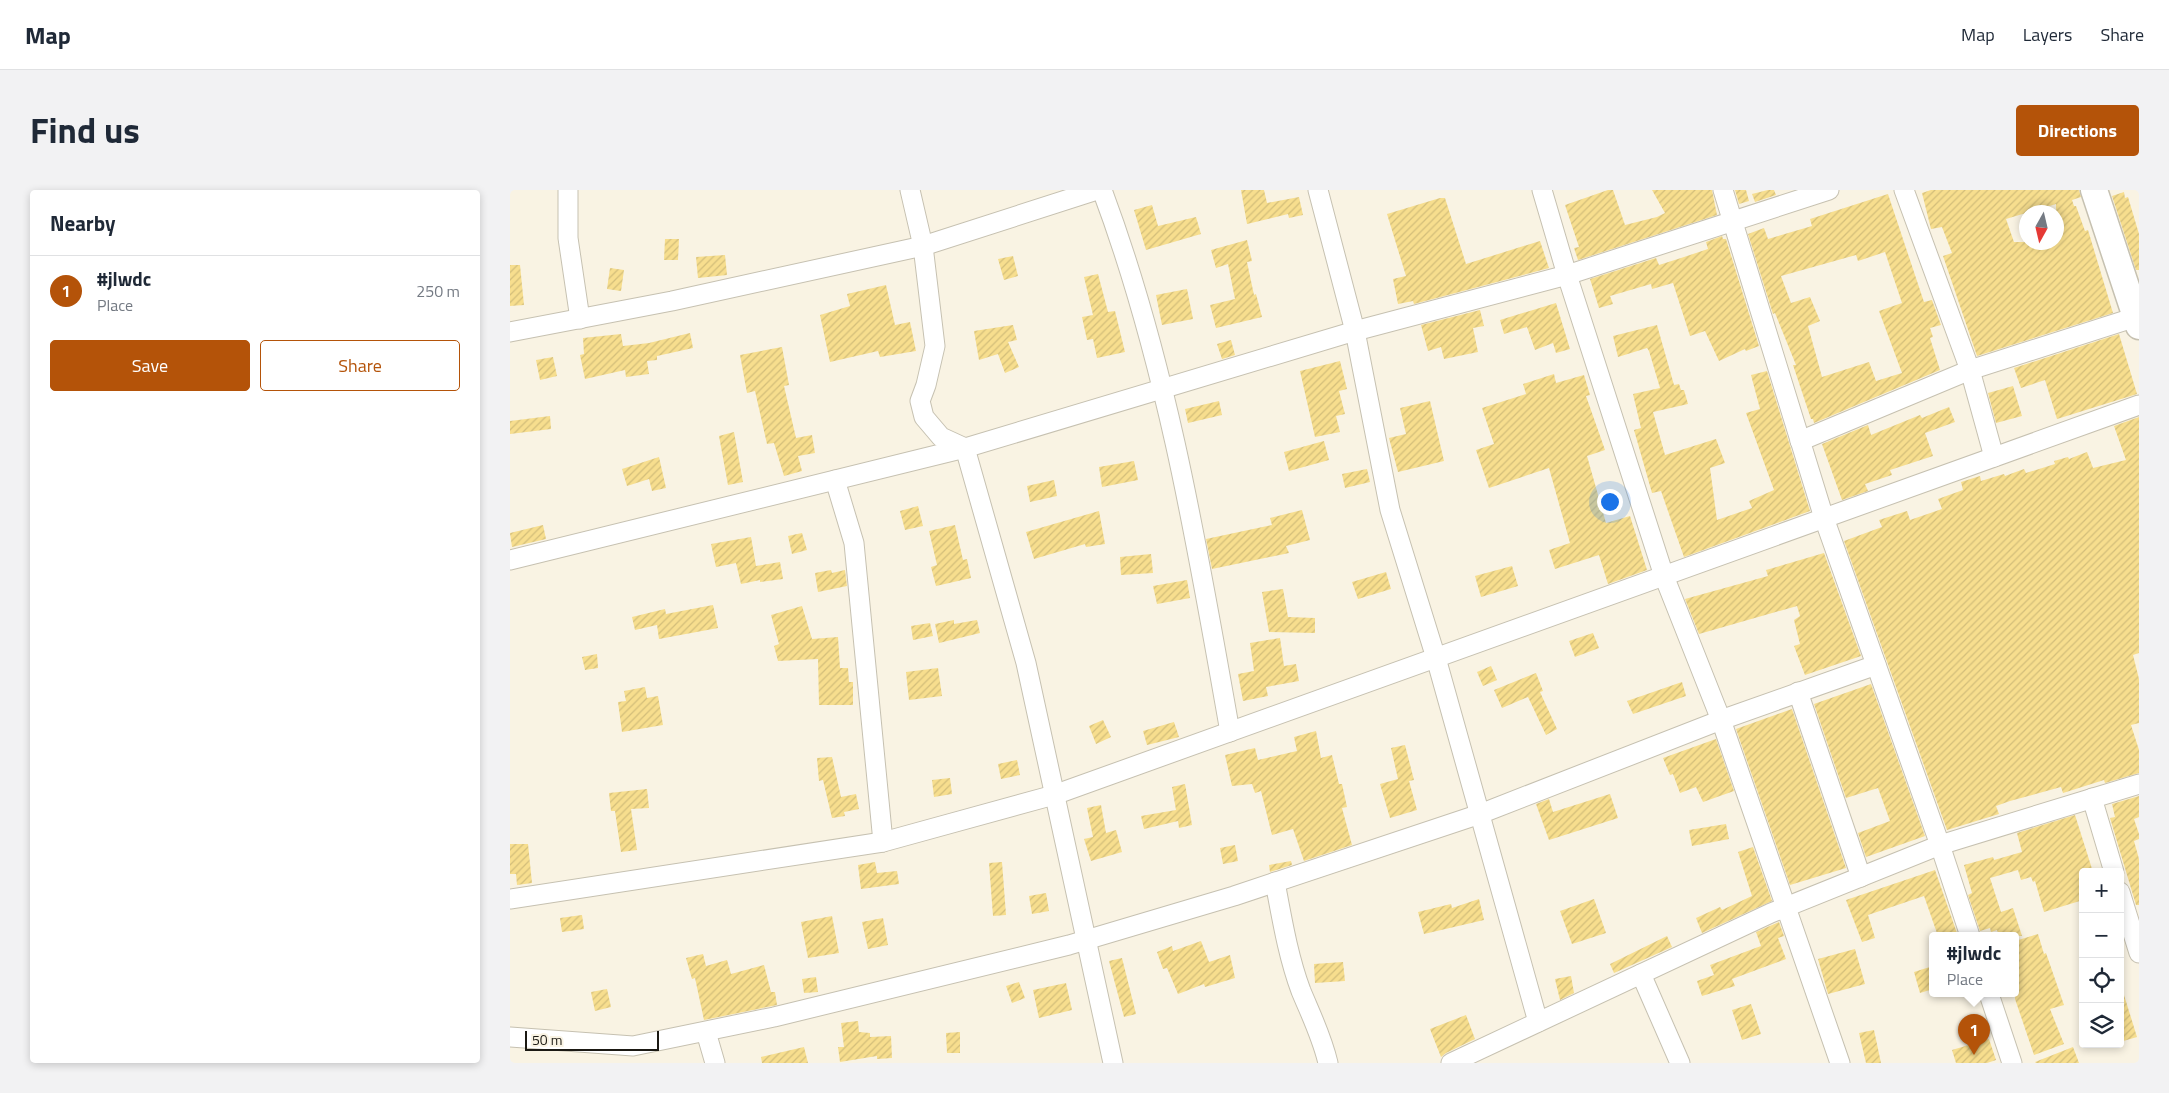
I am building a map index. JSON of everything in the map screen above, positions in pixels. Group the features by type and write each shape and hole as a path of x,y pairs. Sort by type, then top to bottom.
{"main road":[{"path":"2094,190 2138,320"}],"street":[{"path":"568,190 568,238 580,319"},
{"path":"910,190 923,246 935,346 920,401 924,417 941,437 965,448 1026,663 1113,1063"},
{"path":"510,332 691,297 923,246 1098,190"},
{"path":"1102,190 1123,246 1162,389 1197,545 1230,732"},
{"path":"1318,190 1355,331 1390,510 1436,658 1538,1022"},
{"path":"1542,190 1567,275 1664,576 1721,720 1840,1063"},
{"path":"1723,190 1735,222 1824,518 1940,845 1969,932"},
{"path":"510,560 965,448 1355,331 1567,275 1829,190"},
{"path":"1904,190 1970,370 1994,457"},
{"path":"1800,441 1970,370 2138,320"},
{"path":"510,899 883,842 1054,795 2139,405"},
{"path":"835,480 854,543 883,842"},
{"path":"510,1037 633,1046 774,1017 1085,941 1275,882 1480,814 1721,720 1876,664"},
{"path":"1798,692 1861,877"},
{"path":"1451,1063 1786,907 1940,845 2139,784"},
{"path":"2092,798 2113,868"},
{"path":"1275,882 1286,944 1302,991 1323,1040 1328,1063"},
{"path":"2124,905 2139,953"},
{"path":"1641,974 1680,1063"},
{"path":"1990,997 2012,1063"},
{"path":"706,1032 715,1063"}],"building":[{"path":"1241,190 1264,190 1267,203 1299,197 1303,215 1289,218 1288,214 1247,224"},
{"path":"1613,190 1625,225 1657,217 1665,213 1652,190 1712,190 1717,215 1578,260 1574,248 1579,247 1565,205"},
{"path":"1735,190 1746,190 1749,201 1739,204"},
{"path":"1774,190 1776,195 1755,202 1752,194"},
{"path":"1931,190 2079,190 2081,197 2072,200 2085,231 2088,230 2113,313 1977,356 1943,256 1952,253 1942,227 1931,229 1922,193"},
{"path":"2124,192 2125,198 2128,197 2139,234 2139,270 2136,270 2112,196"},
{"path":"1888,194 1924,302 1932,300 1941,325 1930,328 1933,337 1930,338 1940,370 1814,423 1793,365 1796,365 1775,313 1773,314 1748,234 1764,228 1768,239 1812,226 1810,219","holes":["1885,252 1902,303 1879,311 1902,373 1876,381 1869,362 1822,377 1808,326 1820,321 1810,297 1791,303 1781,276 1856,255 1858,261"]},
{"path":"1445,198 1466,264 1540,241 1549,268 1414,304 1413,301 1398,304 1393,279 1406,276 1387,214"},
{"path":"1152,205 1158,226 1196,217 1201,234 1146,250 1134,210"},
{"path":"1722,236 1723,239 1726,239 1759,346 1746,351 1745,349 1719,361 1705,331 1690,336 1673,283 1652,289 1651,284 1610,296 1613,304 1599,308 1590,279 1656,258 1659,265 1681,258 1708,249 1706,242"},
{"path":"665,239 679,239 678,260 664,260"},
{"path":"1247,240 1252,261 1247,262 1254,295 1256,294 1262,317 1216,328 1210,305 1235,299 1228,264 1216,268 1211,250"},
{"path":"725,255 727,275 698,278 696,257"},
{"path":"1013,256 1018,276 1004,280 998,259"},
{"path":"510,265 520,265 524,305 510,306"},
{"path":"610,268 624,270 621,291 607,289"},
{"path":"1098,274 1108,312 1115,311 1125,352 1097,358 1093,339 1087,340 1082,317 1093,315 1084,277"},
{"path":"886,285 895,325 910,322 916,351 880,357 878,351 830,362 820,315 850,306 847,294"},
{"path":"1187,289 1193,319 1162,325 1156,295"},
{"path":"1556,303 1570,349 1556,353 1553,343 1535,350 1527,327 1504,334 1500,320"},
{"path":"1480,310 1484,326 1473,328 1478,352 1444,359 1441,347 1428,351 1421,325"},
{"path":"1013,325 1017,340 1008,342 1019,367 1005,373 998,354 979,360 974,331"},
{"path":"1657,325 1674,385 1679,384 1681,390 1684,390 1688,404 1653,412 1665,455 1716,439 1725,463 1710,468 1717,520 1752,508 1749,501 1774,490 1746,413 1760,409 1751,375 1767,371 1810,511 1684,557 1661,491 1652,493 1634,430 1641,428 1633,394 1660,388 1649,351 1647,348 1618,357 1613,336"},
{"path":"690,333 693,348 657,356 657,360 647,361 649,374 626,377 625,370 585,379 580,355 584,354 583,338 621,334 623,346 649,343"},
{"path":"2119,334 2137,394 2057,419 2045,380 2021,388 2014,368"},
{"path":"1231,340 1235,355 1222,359 1217,344"},
{"path":"782,347 789,385 784,386 796,438 812,435 815,453 798,456 802,471 784,476 774,443 767,444 755,391 747,393 740,355"},
{"path":"553,357 557,376 540,380 536,360"},
{"path":"1340,361 1347,389 1339,391 1345,414 1336,416 1340,432 1315,437 1300,371"},
{"path":"1554,374 1556,383 1584,375 1590,395 1586,396 1605,450 1587,456 1606,523 1630,516 1647,570 1608,584 1599,555 1555,569 1549,550 1570,543 1549,468 1489,488 1476,450 1494,444 1482,408 1526,394 1523,384"},
{"path":"2013,386 2022,416 1996,423 1988,393"},
{"path":"1219,401 1222,415 1188,423 1185,409"},
{"path":"1430,401 1444,461 1398,472 1389,438 1406,434 1400,408"},
{"path":"1949,407 1955,422 1925,433 1933,456 1890,470 1892,475 1865,484 1868,491 1842,500 1822,444 1868,425 1871,435 1920,415 1922,418"},
{"path":"550,416 551,429 510,434 510,421"},
{"path":"2139,417 2139,653 2133,655 2139,679 2139,723 2131,725 2139,750 2139,773 2105,783 2104,780 2063,793 2061,787 2010,801 1996,806 1999,814 1947,830 1844,541 1882,527 1879,520 1907,511 1910,520 1942,509 1938,499 1963,490 1961,482 1980,476 1981,481 2004,474 2005,476 2024,469 2026,473 2055,464 2054,461 2068,457 2069,459 2087,452 2093,468 2126,460 2114,426"},
{"path":"734,432 743,482 728,485 719,436"},
{"path":"1324,441 1329,460 1289,471 1284,452"},
{"path":"659,457 666,488 652,491 649,479 627,486 622,469"},
{"path":"1134,461 1138,480 1102,487 1099,467"},
{"path":"1367,469 1370,482 1345,488 1342,474"},
{"path":"1054,480 1057,496 1030,502 1027,486"},
{"path":"918,506 923,526 905,530 900,511"},
{"path":"1302,510 1310,540 1286,546 1289,553 1212,569 1206,539 1272,525 1270,518"},
{"path":"1099,511 1105,544 1086,547 1085,544 1034,559 1026,532"},
{"path":"543,525 546,539 512,547 510,533"},
{"path":"955,525 963,560 967,559 971,578 936,586 931,567 937,565 929,531"},
{"path":"802,533 807,550 792,554 788,536"},
{"path":"751,537 756,566 780,562 783,579 760,582 760,580 741,584 736,563 716,567 711,544"},
{"path":"1824,553 1861,656 1805,675 1794,646 1800,644 1794,620 1800,616 1797,606 1699,634 1685,599 1768,576 1766,570"},
{"path":"1151,554 1153,573 1121,575 1120,557"},
{"path":"1512,566 1518,586 1481,597 1475,576"},
{"path":"831,570 832,573 845,570 847,586 818,592 815,573"},
{"path":"1386,572 1391,589 1358,599 1352,582"},
{"path":"1187,580 1190,598 1157,604 1153,586"},
{"path":"1283,589 1288,617 1315,618 1315,633 1269,632 1262,592"},
{"path":"713,605 718,628 659,639 657,625 635,630 632,617 665,609 666,614"},
{"path":"802,606 812,639 838,637 840,668 848,668 849,682 853,682 853,705 819,705 818,659 778,661 774,646 779,644 771,615"},
{"path":"954,620 954,624 977,620 980,633 939,643 935,624"},
{"path":"930,623 933,636 913,640 911,626"},
{"path":"1593,633 1599,648 1575,657 1569,641"},
{"path":"1280,638 1284,666 1296,664 1299,681 1266,687 1268,696 1243,701 1238,674 1254,671 1250,643"},
{"path":"597,654 598,668 585,670 582,657"},
{"path":"1491,666 1497,680 1483,686 1477,672"},
{"path":"938,668 942,696 909,700 906,672"},
{"path":"1536,673 1543,691 1540,692 1557,729 1546,735 1528,697 1502,708 1494,690"},
{"path":"1682,682 1686,696 1633,714 1627,701"},
{"path":"1871,684 1925,836 1866,857 1858,833 1890,821 1878,788 1846,798 1814,704"},
{"path":"645,687 647,698 658,696 663,725 622,732 618,702 626,701 624,691"},
{"path":"1792,709 1846,868 1790,885 1736,729"},
{"path":"1103,720 1111,737 1096,744 1089,726"},
{"path":"1174,722 1179,737 1147,745 1143,731"},
{"path":"1316,731 1321,758 1332,755 1339,784 1342,784 1347,807 1342,808 1352,845 1304,861 1293,829 1272,835 1261,791 1255,793 1252,784 1232,786 1225,755 1255,748 1258,760 1297,751 1294,737"},
{"path":"1716,739 1734,791 1703,802 1696,787 1680,793 1673,774 1670,775 1663,758"},
{"path":"1405,745 1414,780 1409,781 1417,810 1390,818 1380,784 1398,779 1391,748"},
{"path":"832,757 841,797 856,794 859,809 844,812 845,816 832,818 823,780 819,781 817,758"},
{"path":"1017,760 1020,775 1001,779 998,764"},
{"path":"950,778 952,794 934,797 932,780"},
{"path":"1185,784 1192,825 1179,828 1178,821 1144,829 1141,816 1176,810 1172,787"},
{"path":"647,789 649,808 631,809 637,850 621,852 615,811 611,811 609,793"},
{"path":"1610,794 1618,818 1549,840 1536,804 1549,799 1553,812"},
{"path":"2139,796 2139,817 2134,819 2139,834 2139,839 2134,841 2139,859 2139,905 2136,905 2110,818 2115,817 2112,804"},
{"path":"1101,805 1106,833 1116,830 1122,852 1091,861 1084,839 1093,837 1087,808"},
{"path":"2075,815 2092,868 2079,868 2079,901 2044,912 2035,881 2033,882 2031,877 2021,880 2018,870 1990,878 2001,912 2013,908 2022,936 2019,936 2019,932 1998,932 1997,930 1991,932 1990,928 1980,931 1968,895 1972,893 1964,865 1993,857 1994,860 2022,852 2017,833"},
{"path":"1726,824 1729,839 1692,846 1689,830"},
{"path":"510,844 528,844 532,883 517,885 516,874 510,874"},
{"path":"1235,845 1238,861 1223,864 1220,848"},
{"path":"1753,847 1772,901 1702,933 1696,918 1720,907 1722,910 1752,896 1738,852"},
{"path":"1291,861 1292,865 1270,872 1269,865"},
{"path":"875,862 877,873 897,871 899,884 861,889 858,865"},
{"path":"1002,862 1006,915 993,916 989,863"},
{"path":"1935,870 1957,932 1937,932 1924,896 1868,915 1875,938 1862,942 1846,900"},
{"path":"1046,893 1049,911 1032,914 1029,896"},
{"path":"1479,899 1484,920 1424,934 1418,912 1451,904 1452,908"},
{"path":"1594,899 1606,933 1572,944 1560,911"},
{"path":"582,915 584,929 562,932 560,918"},
{"path":"832,916 839,953 808,958 801,922"},
{"path":"883,918 888,945 868,949 862,922"},
{"path":"1779,922 1784,936 1778,938 1786,959 1732,979 1735,986 1702,996 1697,981 1714,975 1710,965 1761,946 1756,932"},
{"path":"2038,934 2064,1005 2050,1009 2064,1044 2034,1055 2015,999 2015,997 2019,997 2019,940"},
{"path":"1667,936 1672,947 1614,973 1610,964"},
{"path":"1201,941 1209,962 1230,955 1235,978 1205,987 1204,984 1178,994 1167,968 1163,969 1157,952 1172,946 1173,951"},
{"path":"1855,949 1865,984 1828,994 1818,959"},
{"path":"703,954 706,966 727,960 731,974 764,965 771,992 775,992 777,1005 704,1020 695,978 692,979 686,958"},
{"path":"1122,958 1136,1014 1124,1017 1109,961"},
{"path":"1343,962 1345,981 1315,983 1314,964"},
{"path":"1929,967 1929,990 1920,993 1914,972"},
{"path":"1571,976 1574,993 1560,1000 1555,979"},
{"path":"816,977 818,992 804,993 802,979"},
{"path":"1019,982 1025,998 1012,1003 1006,986"},
{"path":"1066,983 1072,1010 1039,1018 1033,990"},
{"path":"607,989 611,1007 595,1011 591,992"},
{"path":"2124,995 2137,1037 2124,1041"},
{"path":"1751,1004 1761,1034 1742,1040 1732,1010"},
{"path":"1466,1015 1475,1039 1441,1057 1430,1029"},
{"path":"858,1021 859,1032 870,1033 870,1037 891,1036 892,1058 877,1059 877,1056 840,1062 838,1047 844,1047 841,1023"},
{"path":"1874,1030 1881,1063 1866,1063 1859,1033"},
{"path":"960,1032 960,1053 947,1053 946,1033"},
{"path":"1989,1039 1996,1060 1987,1063 1956,1063 1952,1050"},
{"path":"804,1047 808,1063 762,1063 761,1057"},
{"path":"2073,1047 2079,1063 2035,1062"}],"place":[{"name":"#jlwdc","path":"1974,1055"}]}
